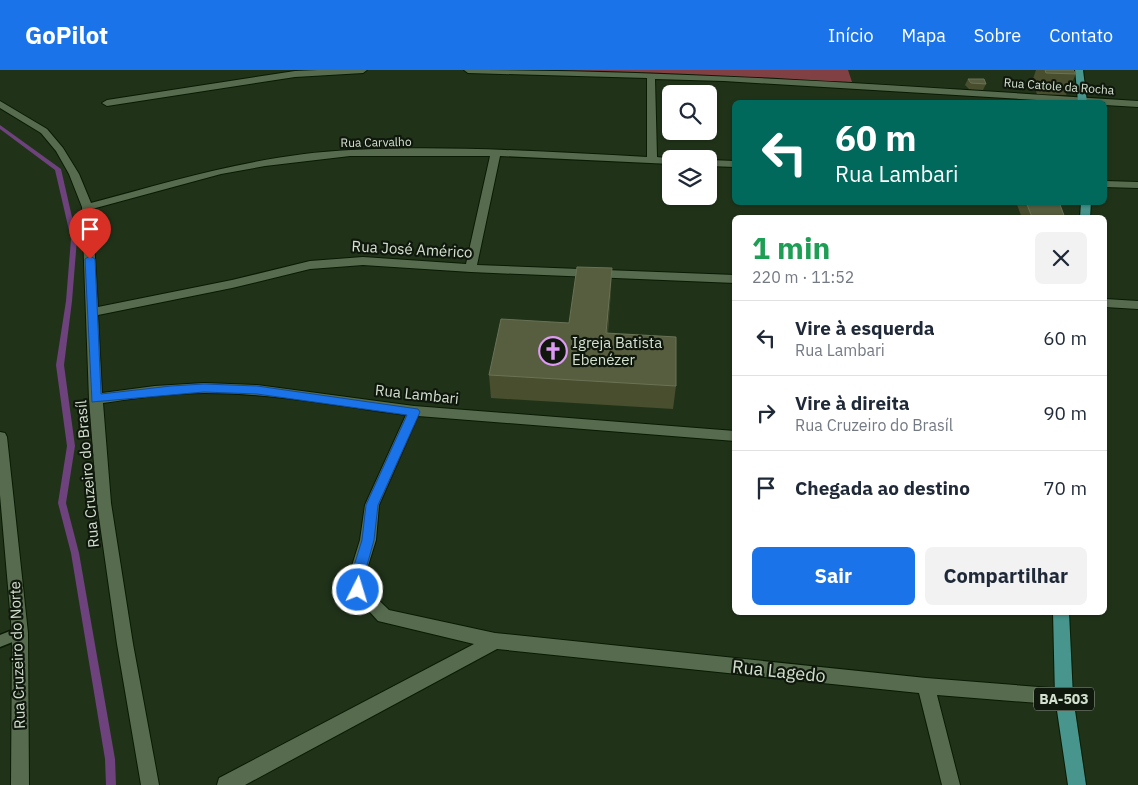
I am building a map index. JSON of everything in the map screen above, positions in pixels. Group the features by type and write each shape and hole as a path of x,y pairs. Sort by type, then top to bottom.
{"main road":[{"path":"1079,70 1083,100"},
{"name":"BA-503","path":"1061,615 1064,697 1077,785"}],"street":[{"path":"107,103 295,74 363,70"},
{"name":"Rua Catole da Rocha","path":"468,70 651,75 916,88 1059,100"},
{"path":"651,75 652,160"},
{"name":"Rua Catole da Rocha","path":"1107,103 1138,104"},
{"name":"Rua Cruzeiro do Brasíl","path":"0,104 44,131 60,150 74,174 87,207 96,399 104,503 124,644 150,785"},
{"name":"Rua Carvalho","path":"87,207 220,171 300,158 350,153 496,153 662,161"},
{"path":"471,268 496,153"},
{"path":"717,163 732,164"},
{"path":"1107,184 1138,185"},
{"name":"Rua José Américo","path":"93,312 232,284 310,265 363,261 471,268 732,279"},
{"path":"1107,303 1138,305"},
{"name":"Rua Lambari","path":"96,399 184,389 257,390 414,412 732,436"},
{"name":"Rua Lagedo","path":"414,412 372,505 368,540 359,569 358,590 384,616 495,642 926,686 1064,697"},
{"name":"Rua Cruzeiro do Norte","path":"0,437 20,633 20,785"},
{"path":"226,785 495,642"},
{"path":"926,686 951,785"}],"lane":[{"path":"0,641 20,633"}],"shaded area":[{"path":"848,70 852,82 511,71"}],"building":[{"path":"1045,70 1073,70 1076,74 1046,73"},
{"path":"968,79 984,79 986,84 971,83"},
{"path":"1027,205 1060,205 1064,215 1031,215"},
{"name":"Igreja Batista Ebenézer","path":"577,267 612,268 606,333 676,337 676,386 489,375 501,319 569,323"}],"waterway":[{"path":"0,127 58,169 74,239 69,301 60,365 71,446 62,503 75,553 110,759 111,785"}],"place":[{"name":"Igreja Batista Ebenézer","path":"553,351"}],"route":[{"path":"90,259 96,399 154,391 204,388 257,390 414,412 372,505 368,540 359,569 358,590"}]}
